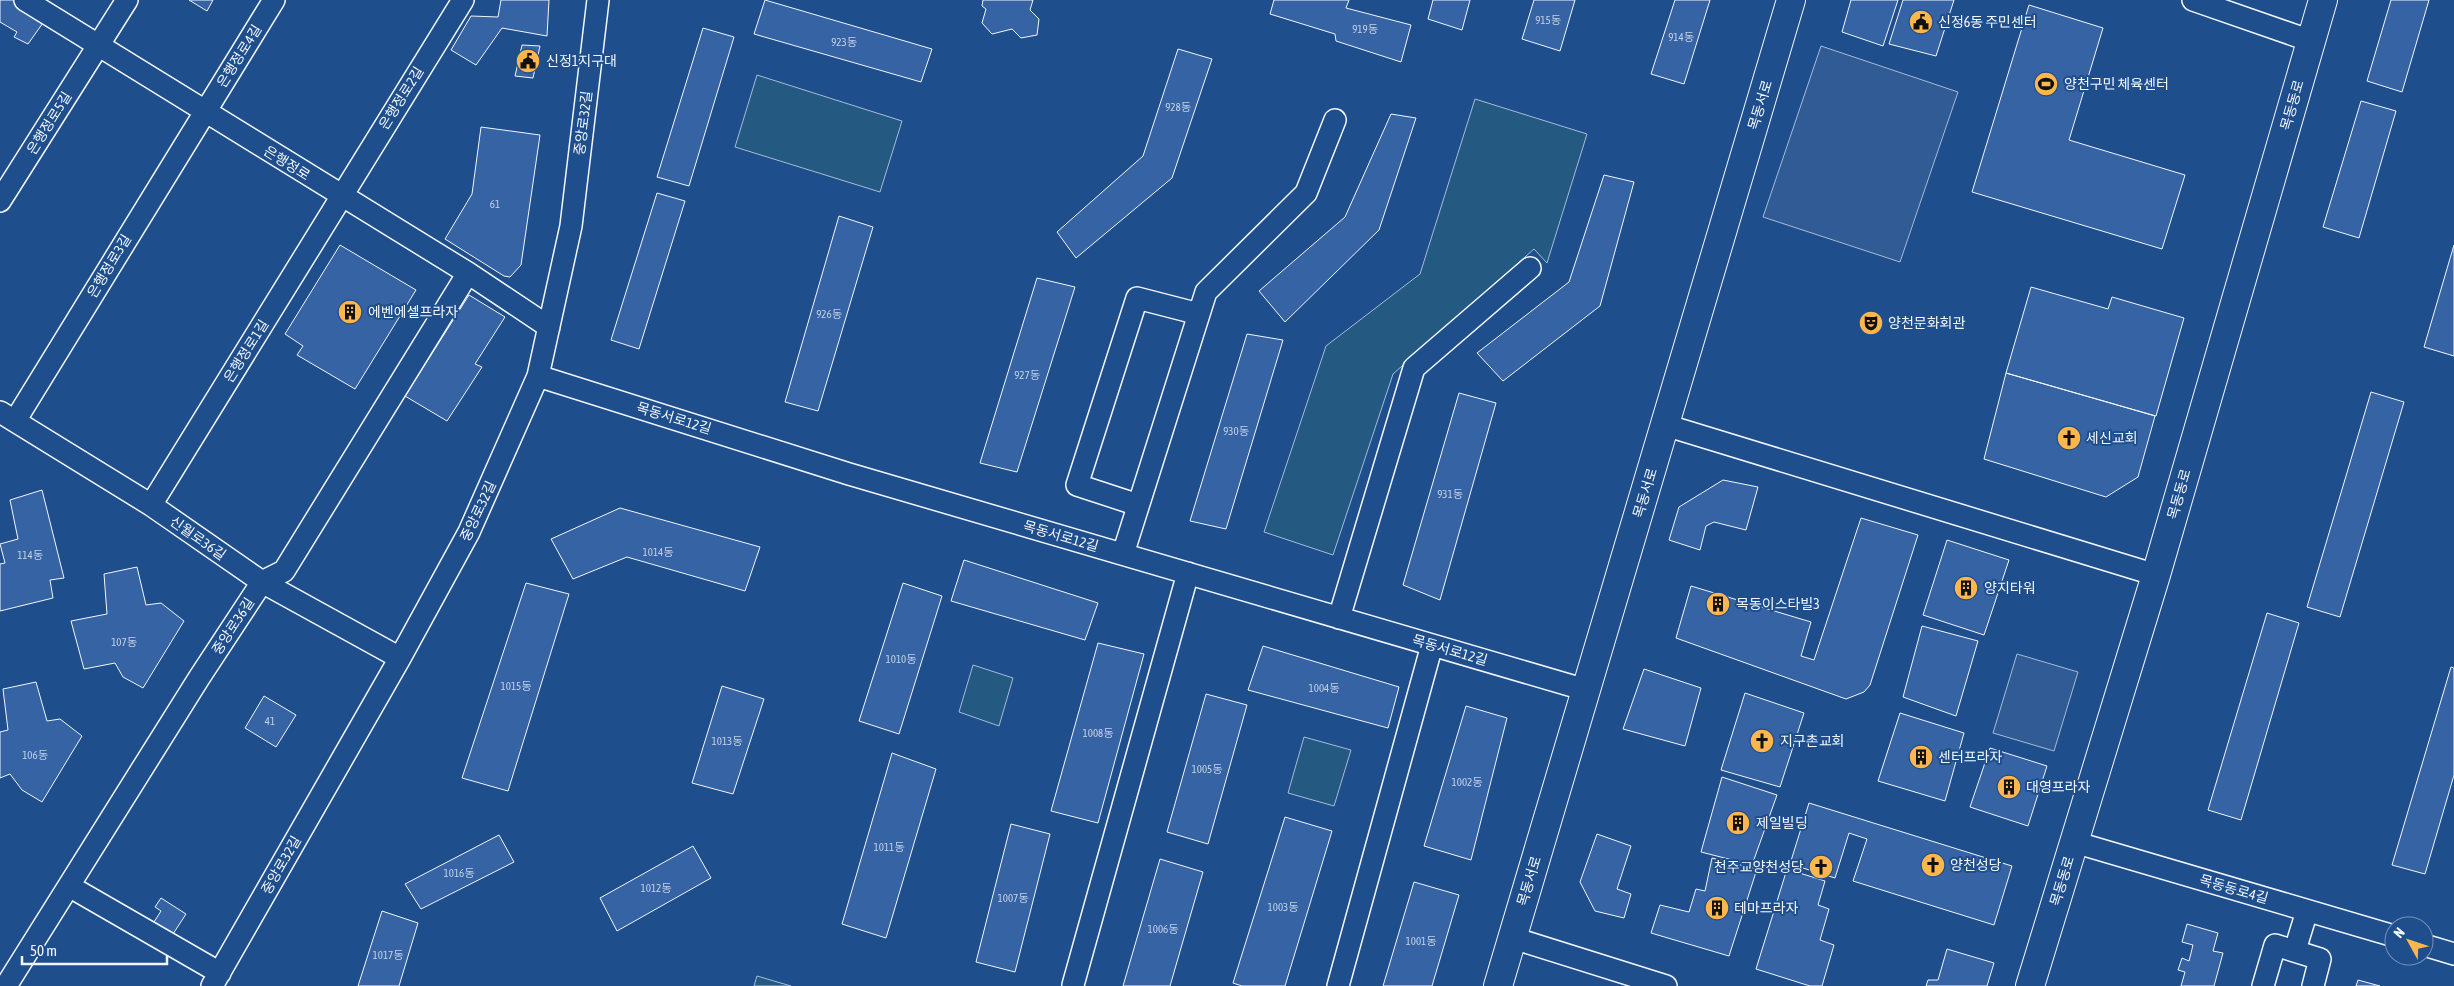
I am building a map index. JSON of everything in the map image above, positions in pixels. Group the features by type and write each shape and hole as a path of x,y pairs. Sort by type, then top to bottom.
{"main road":[{"name":"목동서로","path":"1498,986 1791,0"},
{"name":"목동동로","path":"2030,986 2156,575 2323,0"}],"street":[{"name":"은행정로","path":"25,0 340,196 468,273 549,327"},
{"name":"은행정로5길","path":"0,202 127,0"},
{"name":"은행정로4길","path":"204,112 274,0"},
{"name":"은행정로2길","path":"340,196 463,0"},
{"name":"중앙로32길","path":"69,886 216,980 470,532 538,376 571,226 598,0"},
{"path":"2193,0 2311,41"},
{"name":"은행정로3길","path":"7,417 204,112"},
{"path":"1123,554 1206,292 1306,193 1335,120"},
{"name":"은행정로1길","path":"151,505 340,196"},
{"path":"1339,618 1414,368 1530,268"},
{"name":"중앙로36길","path":"6,986 199,678 262,582 284,570 468,273"},
{"path":"1138,505 1077,485 1080,475 1137,298 1199,314"},
{"name":"목동서로12길","path":"538,376 858,477 1586,690"},
{"name":"신월로36길","path":"7,417 151,505 262,582 400,658"},
{"path":"1665,425 2156,575"},
{"path":"1073,985 1188,573"},
{"path":"1338,986 1432,645"},
{"name":"목동동로4길","path":"2074,842 2384,933"},
{"path":"2296,950 2307,911"},
{"path":"1512,938 1666,986"},
{"path":"2264,986 2276,945 2320,959 2313,986"},
{"path":"2434,948 2454,954"}],"shaded area":[{"path":"1821,46 1958,92 1900,262 1763,217"},
{"path":"757,75 902,121 880,192 735,147"},
{"path":"1475,99 1587,134 1547,263 1534,249 1393,374 1333,555 1264,532 1326,346 1420,274"},
{"path":"2017,654 2078,672 2054,751 1993,733"},
{"path":"973,665 1013,678 999,726 959,712"},
{"path":"1304,737 1351,750 1334,806 1288,793"},
{"path":"757,976 791,986 754,986"}],"building":[{"path":"0,0 13,0 45,20 28,44 14,37 17,32 0,22"},
{"path":"189,0 213,0 207,11"},
{"path":"501,0 549,0 547,36 502,28 476,65 451,50 471,16 498,17"},
{"path":"765,0 932,49 921,82 754,34"},
{"path":"983,0 1033,0 1030,10 1039,19 1037,35 1021,38 1012,29 992,34 982,23 986,9 982,6"},
{"path":"1274,0 1349,0 1346,8 1411,25 1401,62 1336,41 1335,34 1270,14"},
{"path":"1433,0 1470,0 1462,30 1428,19"},
{"path":"1534,0 1575,0 1560,51 1522,39"},
{"path":"1675,0 1710,0 1684,84 1651,74"},
{"path":"1851,0 1898,0 1883,46 1842,32"},
{"name":"신정6동 주민센터","path":"1903,0 1954,0 1936,56 1889,44"},
{"path":"2391,0 2429,0 2402,92 2367,81"},
{"name":"양천구민 체육센터","path":"2029,5 2103,28 2069,140 2185,175 2162,249 1972,192"},
{"path":"703,28 734,37 689,186 657,177"},
{"name":"신정1지구대","path":"522,45 540,46 533,78 515,76"},
{"path":"1178,49 1212,59 1172,178 1076,258 1057,232 1143,156"},
{"path":"2361,101 2396,111 2359,238 2323,227"},
{"path":"1391,114 1416,118 1379,230 1285,322 1259,291 1345,217"},
{"path":"481,127 540,135 521,265 510,277 504,276 445,239 472,194"},
{"path":"1604,175 1634,182 1600,306 1503,381 1477,353 1569,282"},
{"path":"657,193 685,201 639,349 611,340"},
{"path":"839,216 873,227 818,411 785,402"},
{"name":"에벤에셀프라자","path":"340,245 416,290 355,389 297,355 303,346 285,334"},
{"path":"2454,245 2454,356 2424,347"},
{"path":"1037,278 1075,287 1017,472 980,463"},
{"path":"2031,287 2108,309 2112,297 2184,318 2156,416 2006,373"},
{"path":"469,295 505,317 475,364 482,367 447,421 405,396"},
{"path":"1247,334 1283,340 1226,529 1190,521"},
{"name":"세신교회","path":"2006,373 2155,416 2138,477 2106,497 1984,459"},
{"path":"2371,392 2404,402 2340,617 2307,607"},
{"path":"1459,393 1496,403 1440,600 1403,585"},
{"path":"1723,480 1758,487 1746,530 1714,522 1706,526 1700,550 1669,540 1679,507"},
{"path":"42,490 64,578 50,580 53,598 0,611 0,564 5,563 0,544 18,539 10,500"},
{"path":"620,508 760,547 745,591 627,557 573,579 551,539"},
{"name":"목동이스타빌3","path":"1861,518 1918,535 1870,685 1864,692 1846,699 1676,638 1691,586 1811,622 1801,656 1814,660"},
{"name":"양지타워","path":"1947,540 2009,560 1984,635 1923,615"},
{"path":"964,560 1098,603 1085,640 951,601"},
{"path":"137,567 146,605 161,603 184,621 143,688 123,677 115,663 84,669 71,621 107,614 104,574"},
{"path":"526,583 569,594 508,791 462,778"},
{"path":"903,583 942,596 899,734 859,721"},
{"path":"2267,613 2299,623 2241,820 2208,810"},
{"path":"1922,626 1978,641 1956,716 1903,697"},
{"path":"1098,643 1144,654 1098,823 1051,811"},
{"path":"1263,646 1399,687 1388,728 1248,690"},
{"path":"2451,667 2454,668 2454,775 2425,874 2392,865"},
{"path":"1644,669 1701,688 1685,746 1623,729"},
{"path":"36,682 47,721 60,719 82,736 42,802 22,790 10,774 0,778 0,732 8,730 3,689"},
{"path":"722,686 764,699 733,794 692,783"},
{"name":"지구촌교회","path":"1745,693 1804,713 1780,787 1721,770"},
{"path":"1206,694 1247,705 1208,844 1167,832"},
{"path":"264,696 296,715 276,747 245,728"},
{"path":"1466,706 1507,718 1471,860 1424,846"},
{"name":"센터프라자","path":"1900,713 1964,733 1945,801 1878,781"},
{"name":"대영프라자","path":"1990,748 2047,766 2028,826 1970,807"},
{"path":"892,753 936,769 886,938 842,924"},
{"name":"제일빌딩","path":"1722,777 1777,795 1752,865 1701,852"},
{"name":"양천성당","path":"1809,803 2012,866 1994,925 1853,881 1867,839 1849,833 1835,878 1790,864"},
{"path":"1285,817 1332,831 1285,986 1242,986 1233,983"},
{"path":"1011,824 1050,834 1015,972 976,962"},
{"path":"1597,834 1631,846 1617,889 1631,894 1624,918 1595,911 1580,882"},
{"path":"499,835 514,862 421,909 405,884"},
{"path":"693,846 711,878 617,931 600,898"},
{"name":"테마프라자","path":"1712,858 1757,869 1729,956 1651,933 1660,905 1689,912 1696,889 1705,891"},
{"path":"1160,859 1203,872 1170,986 1123,986"},
{"path":"1787,869 1825,881 1818,905 1829,909 1820,940 1834,945 1822,986 1810,986 1756,969"},
{"path":"1414,882 1459,895 1432,986 1383,986"},
{"path":"161,898 186,914 173,934 154,922 161,911 155,907"},
{"path":"382,911 418,923 399,986 358,986"},
{"path":"2187,924 2218,933 2213,951 2223,953 2214,986 2181,986 2185,972 2178,970 2182,958 2189,961 2193,945 2182,942"},
{"path":"1947,949 1994,963 1987,986 1926,986 1928,980 1938,980"},
{"path":"2358,980 2380,986 2356,986"}],"place":[{"name":"신정6동 주민센터","path":"1921,22"},
{"name":"신정1지구대","path":"528,61"},
{"name":"양천구민 체육센터","path":"2046,84"},
{"name":"에벤에셀프라자","path":"350,312"},
{"name":"양천문화회관","path":"1871,323"},
{"name":"세신교회","path":"2069,438"},
{"name":"양지타워","path":"1966,588"},
{"name":"목동이스타빌3","path":"1718,604"},
{"name":"지구촌교회","path":"1762,741"},
{"name":"센터프라자","path":"1921,757"},
{"name":"대영프라자","path":"2009,787"},
{"name":"제일빌딩","path":"1738,823"},
{"name":"양천성당","path":"1933,865"},
{"name":"천주교양천성당","path":"1821,867"},
{"name":"테마프라자","path":"1717,908"}]}
